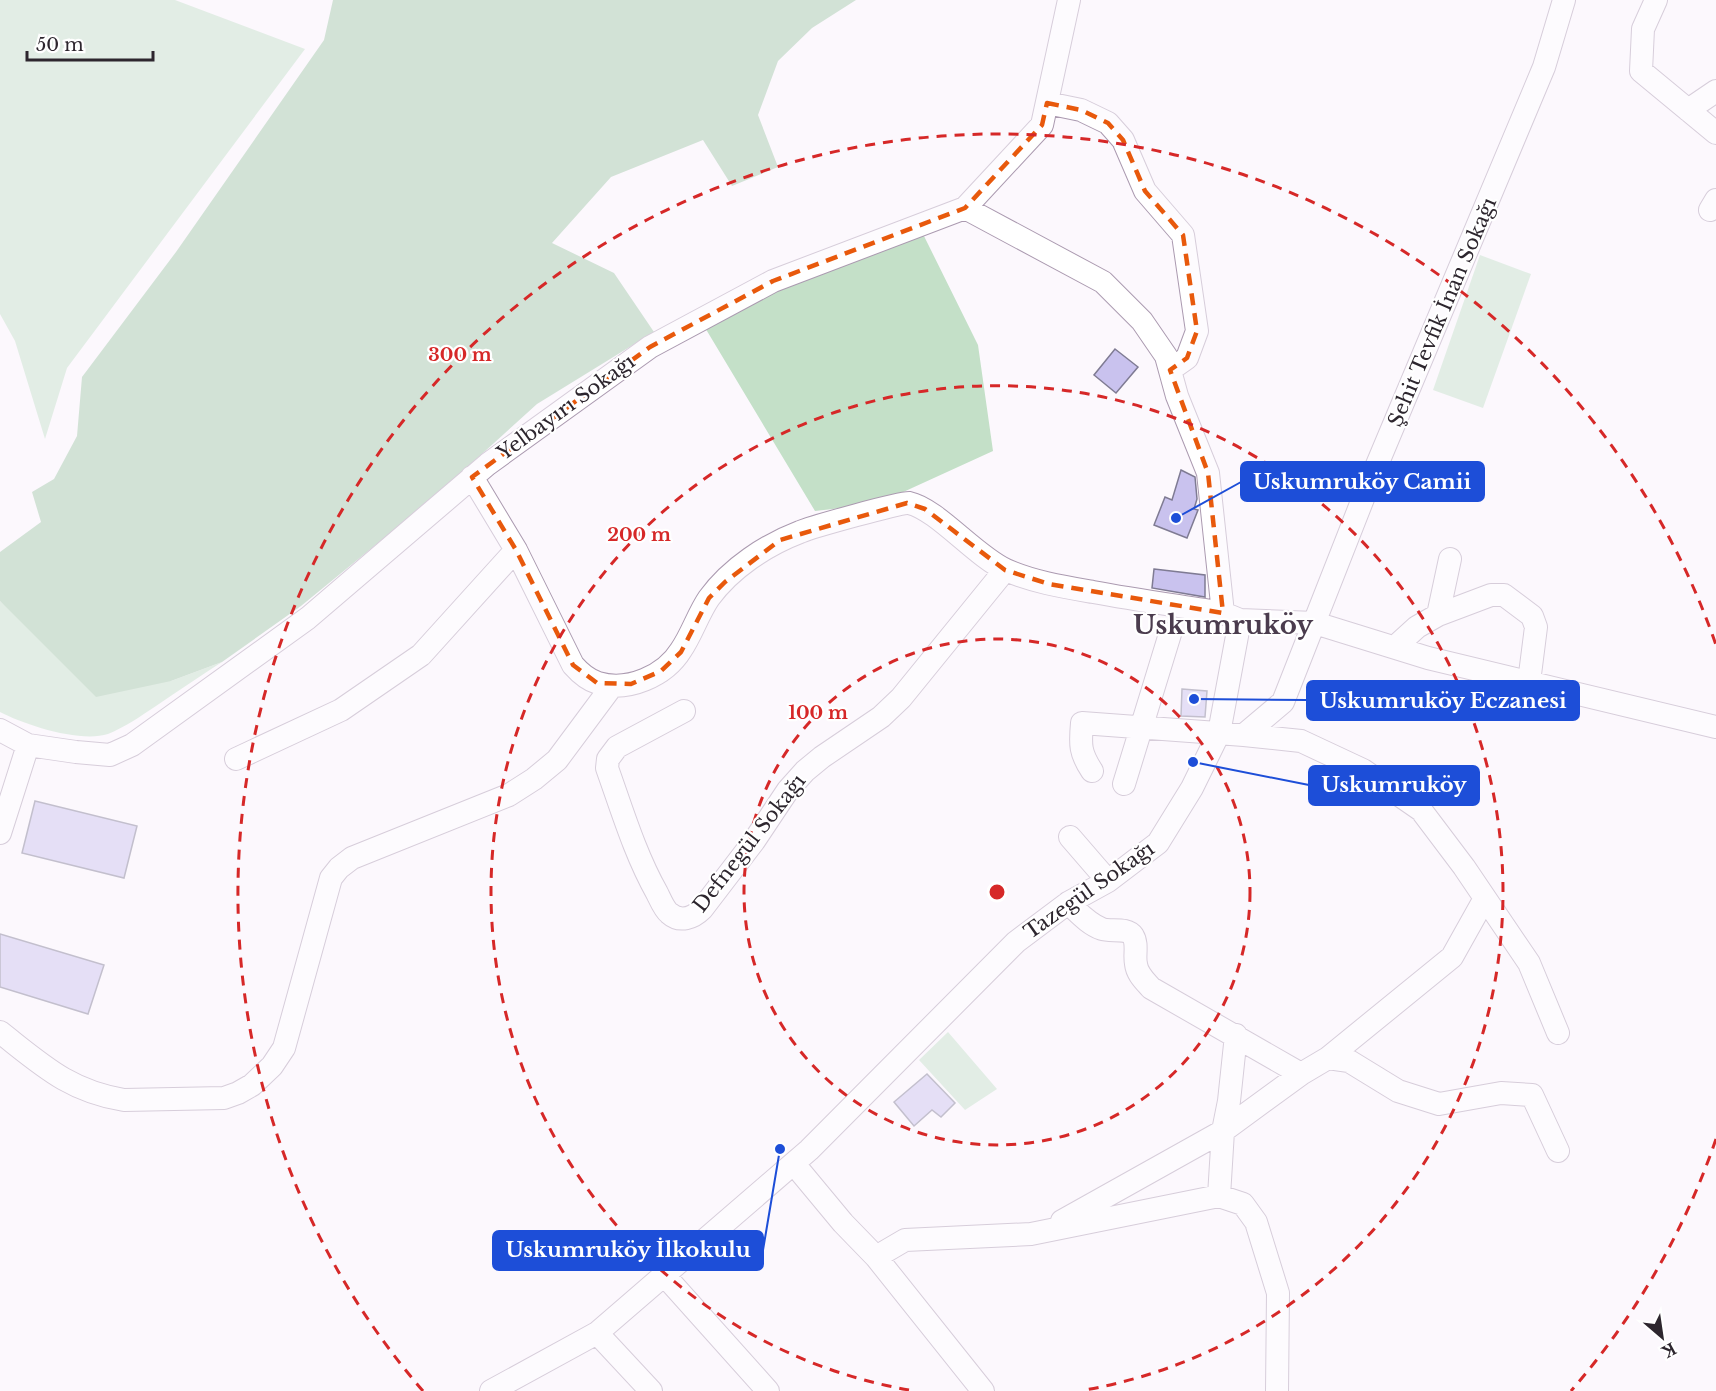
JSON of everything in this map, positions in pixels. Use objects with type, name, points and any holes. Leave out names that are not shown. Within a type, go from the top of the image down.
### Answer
[{"type":"street","name":"Yelbayırı Sokağı","points":[[0,730],[28,745],[110,755],[132,745],[308,618],[472,477],[650,347],[772,281],[965,208],[1042,125],[1069,0]]},
{"type":"street","name":"Şehit Tevfik İnan Sokağı","points":[[1244,735],[1283,702],[1366,490],[1544,67],[1564,0]]},
{"type":"street","points":[[1656,0],[1643,28],[1641,71],[1716,133]]},
{"type":"street","points":[[1688,110],[1716,91]]},
{"type":"street","points":[[1047,103],[1081,110],[1108,123],[1123,140],[1145,191],[1183,236],[1197,331],[1188,358],[1170,370]]},
{"type":"street","name":"Tazegül Sokağı","points":[[491,1391],[597,1333],[794,1164],[1016,942],[1068,903],[1108,881],[1158,843],[1192,789],[1219,734],[1232,617],[1208,473],[1177,396],[1166,356],[1142,321],[1103,282],[965,208]]},
{"type":"street","points":[[472,477],[516,550],[573,665],[590,679],[612,686],[631,684],[661,671],[681,652],[709,598],[759,552],[802,531],[907,503],[925,509],[975,550],[1005,570],[1049,584],[1232,617],[1315,623],[1428,658],[1716,728]]},
{"type":"street","points":[[236,759],[340,710],[421,655],[516,550]]},
{"type":"street","points":[[1438,615],[1450,559]]},
{"type":"street","name":"Defnegül Sokağı","points":[[684,711],[617,747],[608,759],[607,768],[648,876],[668,912],[682,918],[695,916],[702,909],[754,841],[788,790],[805,771],[881,717],[901,698],[1005,570]]},
{"type":"street","points":[[1395,647],[1417,627],[1438,615],[1491,595],[1504,595],[1532,616],[1536,627],[1529,682]]},
{"type":"street","points":[[1124,784],[1170,634]]},
{"type":"street","points":[[0,1032],[65,1081],[109,1098],[124,1100],[224,1098],[238,1093],[264,1074],[284,1048],[331,878],[339,868],[352,858],[522,788],[557,760],[612,686]]},
{"type":"street","points":[[1092,771],[1082,756],[1080,740],[1082,723],[1301,741],[1363,770],[1421,810],[1529,963],[1558,1033]]},
{"type":"street","points":[[0,833],[28,745]]},
{"type":"street","points":[[0,776],[0,785]]},
{"type":"street","points":[[1070,837],[1108,881]]},
{"type":"street","points":[[1043,1232],[1223,1131],[1301,1074],[1328,1058],[1452,957],[1485,898]]},
{"type":"street","points":[[1068,903],[1087,921],[1102,929],[1127,932],[1132,935],[1135,941],[1136,967],[1142,979],[1151,988],[1301,1074]]},
{"type":"street","points":[[1219,1196],[1223,1131],[1229,1101],[1236,1035]]},
{"type":"street","points":[[1328,1058],[1349,1061],[1398,1091],[1439,1104],[1501,1093],[1532,1095],[1558,1151]]},
{"type":"street","points":[[794,1164],[843,1223],[876,1257],[983,1391]]},
{"type":"street","points":[[876,1257],[905,1240],[1031,1234],[1219,1196],[1242,1204],[1256,1222],[1278,1293],[1277,1391]]},
{"type":"street","points":[[665,1276],[768,1391]]},
{"type":"street","points":[[597,1333],[651,1391]]},
{"type":"highlighted area","points":[[1047,103],[1081,110],[1108,123],[1123,140],[1145,191],[1183,235],[1197,331],[1187,358],[1170,370],[1208,473],[1223,613],[1049,584],[1005,570],[925,509],[907,503],[780,540],[725,582],[709,598],[681,652],[661,671],[631,684],[597,683],[573,665],[516,550],[472,477],[650,347],[773,281],[965,208],[1042,125]]},
{"type":"green space","points":[[0,0],[175,0],[305,49],[67,368],[45,439],[15,341],[0,314]]},
{"type":"green space","points":[[333,0],[856,0],[812,28],[778,61],[758,115],[778,167],[732,186],[703,140],[611,177],[552,243],[614,273],[654,332],[537,404],[439,493],[301,606],[222,662],[171,681],[96,697],[0,601],[0,552],[41,522],[32,492],[54,479],[77,436],[82,377],[176,252],[324,40]]},
{"type":"green space","points":[[922,232],[978,345],[993,451],[877,504],[815,511],[704,326],[806,277]]},
{"type":"green space","points":[[1480,255],[1531,274],[1483,408],[1433,390]]},
{"type":"green space","points":[[0,601],[14,613],[171,681],[222,662],[139,717],[108,734],[83,736],[53,731],[0,712]]},
{"type":"green space","points":[[948,1032],[997,1089],[965,1110],[919,1060]]},
{"type":"building","points":[[1115,349],[1138,367],[1116,393],[1094,375]]},
{"type":"building","points":[[1181,470],[1195,477],[1197,499],[1194,509],[1198,510],[1187,538],[1154,525],[1165,497],[1172,500]]},
{"type":"building","points":[[1154,569],[1205,575],[1205,597],[1152,588]]},
{"type":"building","points":[[1182,689],[1207,691],[1205,717],[1181,716]]},
{"type":"building","points":[[35,801],[137,826],[124,878],[22,853]]},
{"type":"building","points":[[0,934],[104,965],[88,1014],[0,987]]},
{"type":"building","points":[[927,1074],[955,1103],[941,1117],[932,1110],[914,1126],[894,1102]]},
{"type":"place","name":"Uskumruköy Camii","points":[[1176,518]]},
{"type":"place","name":"Uskumruköy Eczanesi","points":[[1194,699]]},
{"type":"place","name":"Uskumruköy","points":[[1193,762]]},
{"type":"place","name":"Uskumruköy İlkokulu","points":[[780,1149]]},
{"type":"district","name":"Uskumruköy","points":[[1223,625]]}]
